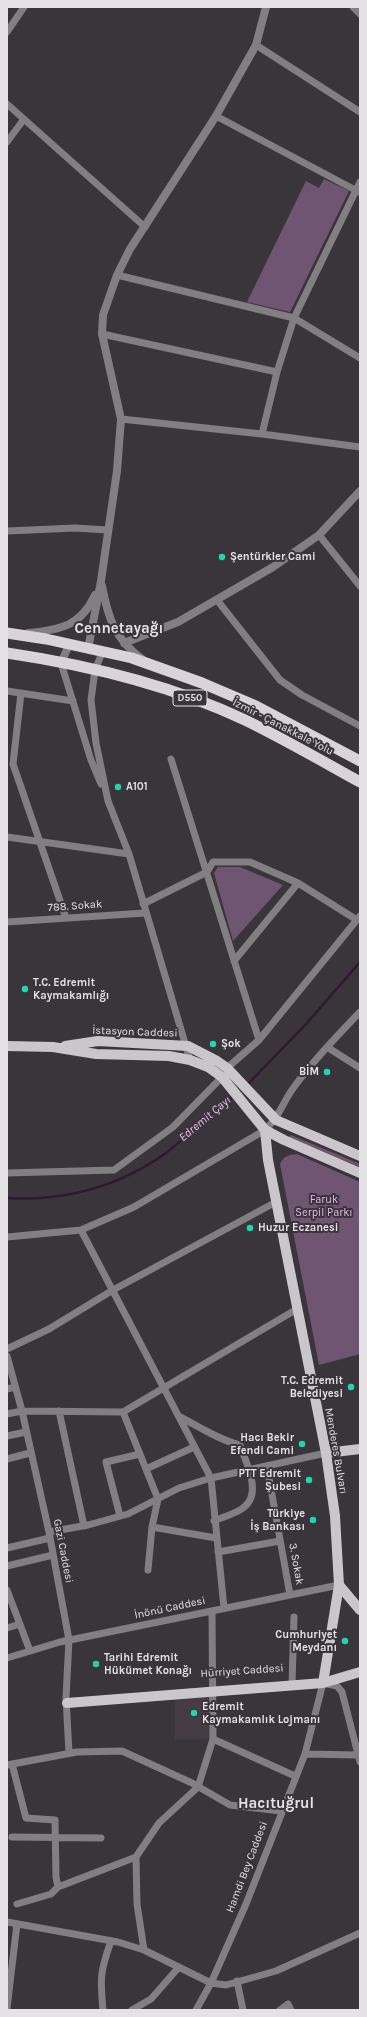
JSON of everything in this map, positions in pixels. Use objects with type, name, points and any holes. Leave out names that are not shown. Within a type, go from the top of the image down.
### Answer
[{"type":"highway","name":"İzmir - Çanakkale Yolu","points":[[11,634],[69,644],[102,653],[132,658],[202,683],[256,706],[360,761]]},
{"type":"highway","name":"İzmir - Çanakkale Yolu","points":[[7,653],[126,676],[170,690],[245,720],[360,782]]},
{"type":"main road","name":"İstasyon Caddesi","points":[[53,1047],[98,1041],[188,1046],[217,1061],[227,1075]]},
{"type":"main road","name":"İstasyon Caddesi","points":[[7,1046],[53,1047],[96,1054],[169,1056],[190,1060],[227,1075]]},
{"type":"main road","points":[[227,1075],[276,1120],[360,1156]]},
{"type":"main road","points":[[227,1075],[265,1130],[284,1140],[360,1173]]},
{"type":"main road","name":"Menderes Bulvarı","points":[[265,1130],[276,1202],[326,1453],[336,1516],[339,1585],[323,1680]]},
{"type":"main road","points":[[326,1453],[360,1449]]},
{"type":"main road","points":[[339,1585],[360,1610]]},
{"type":"main road","name":"Hürriyet Caddesi","points":[[66,1700],[323,1680],[360,1672]]},
{"type":"street","points":[[7,32],[24,7]]},
{"type":"street","points":[[88,649],[101,581],[117,471],[121,419],[102,334],[103,315],[117,276],[130,249],[216,116],[256,46],[266,7]]},
{"type":"street","points":[[353,7],[360,14]]},
{"type":"street","points":[[256,46],[360,112]]},
{"type":"street","points":[[7,104],[145,227]]},
{"type":"street","points":[[216,116],[358,191]]},
{"type":"street","points":[[7,142],[24,119]]},
{"type":"street","points":[[262,434],[276,372],[294,318],[358,191],[360,182]]},
{"type":"street","points":[[117,276],[294,318],[360,358]]},
{"type":"street","points":[[102,334],[276,372]]},
{"type":"street","points":[[121,419],[262,434],[360,447]]},
{"type":"street","points":[[124,643],[178,622],[273,567],[319,535],[360,491]]},
{"type":"street","points":[[7,532],[75,528],[108,530]]},
{"type":"street","points":[[319,535],[360,586]]},
{"type":"street","points":[[11,634],[48,631],[76,621],[90,605],[101,581]]},
{"type":"street","points":[[101,581],[107,610],[113,628],[124,643],[151,665]]},
{"type":"street","points":[[217,600],[280,680],[302,695],[360,726]]},
{"type":"street","points":[[69,644],[61,663],[92,760],[129,854],[145,913],[188,1046],[190,1060]]},
{"type":"street","points":[[102,653],[96,670],[91,702],[96,743],[108,801]]},
{"type":"street","points":[[7,691],[73,701]]},
{"type":"street","points":[[20,693],[10,763],[40,841],[66,918]]},
{"type":"street","points":[[171,759],[259,1040]]},
{"type":"street","points":[[7,837],[129,854]]},
{"type":"street","points":[[7,1173],[114,1170],[173,1127],[227,1075],[259,1040],[358,918],[298,883],[250,862],[213,862],[207,872],[143,904]]},
{"type":"street","points":[[234,961],[298,883]]},
{"type":"street","name":"788. Sokak","points":[[7,922],[145,913]]},
{"type":"street","points":[[7,1237],[80,1230],[134,1207],[265,1130],[276,1120],[293,1088],[326,1047],[360,1012]]},
{"type":"street","points":[[326,1047],[360,1068]]},
{"type":"street","points":[[7,1349],[49,1329],[113,1290],[276,1202]]},
{"type":"street","points":[[80,1230],[211,1478],[224,1608]]},
{"type":"street","points":[[7,1414],[22,1411],[123,1412],[297,1309]]},
{"type":"street","name":"Gazi Caddesi","points":[[7,1356],[22,1411],[49,1535],[69,1640],[66,1700],[68,1753]]},
{"type":"street","points":[[7,1388],[16,1386]]},
{"type":"street","points":[[59,1411],[84,1526]]},
{"type":"street","points":[[123,1412],[158,1499],[152,1527],[148,1570]]},
{"type":"street","points":[[179,1417],[215,1434],[224,1442],[240,1445],[251,1476],[253,1489],[249,1502],[243,1508],[214,1520]]},
{"type":"street","points":[[7,1436],[26,1432]]},
{"type":"street","points":[[146,1469],[194,1447]]},
{"type":"street","points":[[7,1459],[30,1453]]},
{"type":"street","points":[[7,1548],[120,1516],[179,1488],[211,1478],[326,1453]]},
{"type":"street","points":[[120,1516],[106,1462],[140,1454]]},
{"type":"street","name":"3. Sokak","points":[[267,1467],[290,1595]]},
{"type":"street","points":[[152,1527],[216,1538]]},
{"type":"street","points":[[218,1552],[280,1541]]},
{"type":"street","points":[[7,1566],[53,1555]]},
{"type":"street","name":"İnönü Caddesi","points":[[7,1658],[69,1640],[339,1585]]},
{"type":"street","points":[[7,1590],[9,1600],[30,1651]]},
{"type":"street","points":[[17,1904],[51,1894],[58,1887],[136,1857],[159,1823],[198,1787],[214,1739],[212,1611]]},
{"type":"street","points":[[292,1682],[294,1617]]},
{"type":"street","points":[[7,1628],[20,1624]]},
{"type":"street","points":[[305,1754],[359,1759],[342,1692],[337,1686],[323,1680]]},
{"type":"street","name":"Hamdi Bey Caddesi","points":[[196,2010],[211,1983],[246,1904],[281,1811],[305,1754],[323,1680]]},
{"type":"street","points":[[214,1739],[295,1776]]},
{"type":"street","points":[[58,1887],[56,1877],[55,1820],[26,1818],[9,1765],[68,1753],[122,1751],[198,1787],[230,1805],[281,1811]]},
{"type":"street","points":[[12,1837],[55,1836],[101,1838]]},
{"type":"street","points":[[136,1857],[137,1904],[144,1950]]},
{"type":"street","points":[[7,1922],[111,1941],[144,1950],[211,1983],[226,1985],[276,1970],[360,1933]]},
{"type":"street","points":[[7,2008],[17,1924]]},
{"type":"street","points":[[104,2010],[100,1987],[101,1971],[111,1941]]},
{"type":"street","points":[[132,2010],[151,1999],[178,1967]]},
{"type":"street","points":[[237,1981],[243,2010]]},
{"type":"street","points":[[280,2010],[288,2004],[291,2010]]},
{"type":"shaded area","name":"Edremit Kaymakamlık Lojmanı","points":[[213,1692],[213,1739],[175,1739],[175,1695]]},
{"type":"green space","points":[[324,179],[349,191],[290,312],[247,302],[306,181],[319,188]]},
{"type":"green space","points":[[218,867],[240,867],[283,885],[233,941],[214,873]]},
{"type":"green space","points":[[291,1135],[360,1164],[360,1167],[289,1137]]},
{"type":"green space","name":"Faruk Serpil Parkı","points":[[297,1154],[360,1182],[360,1354],[319,1365],[280,1164],[287,1156]]},
{"type":"waterway","name":"Edremit Çayı","points":[[247,1085],[307,1023],[360,962]]},
{"type":"waterway","name":"Edremit Çayı","points":[[7,1198],[28,1199],[70,1194],[111,1183],[130,1175],[166,1153],[210,1114],[234,1096]]},
{"type":"place","name":"Şentürkler Cami","points":[[222,557]]},
{"type":"place","name":"A101","points":[[118,787]]},
{"type":"place","name":"T.C. Edremit Kaymakamlığı","points":[[25,989]]},
{"type":"place","name":"Şok","points":[[213,1044]]},
{"type":"place","name":"BİM","points":[[327,1072]]},
{"type":"place","name":"Huzur Eczanesi","points":[[250,1228]]},
{"type":"place","name":"T.C. Edremit Belediyesi","points":[[351,1387]]},
{"type":"place","name":"Hacı Bekir Efendi Cami","points":[[302,1444]]},
{"type":"place","name":"PTT Edremit Şubesi","points":[[309,1480]]},
{"type":"place","name":"Türkiye İş Bankası","points":[[313,1520]]},
{"type":"place","name":"Cumhuriyet Meydanı","points":[[345,1641]]},
{"type":"place","name":"Tarihi Edremit Hükümet Konağı","points":[[96,1664]]},
{"type":"place","name":"Edremit Kaymakamlık Lojmanı","points":[[194,1713]]},
{"type":"district","name":"Cennetayağı","points":[[119,629]]},
{"type":"district","name":"Hacıtuğrul","points":[[276,1804]]}]
